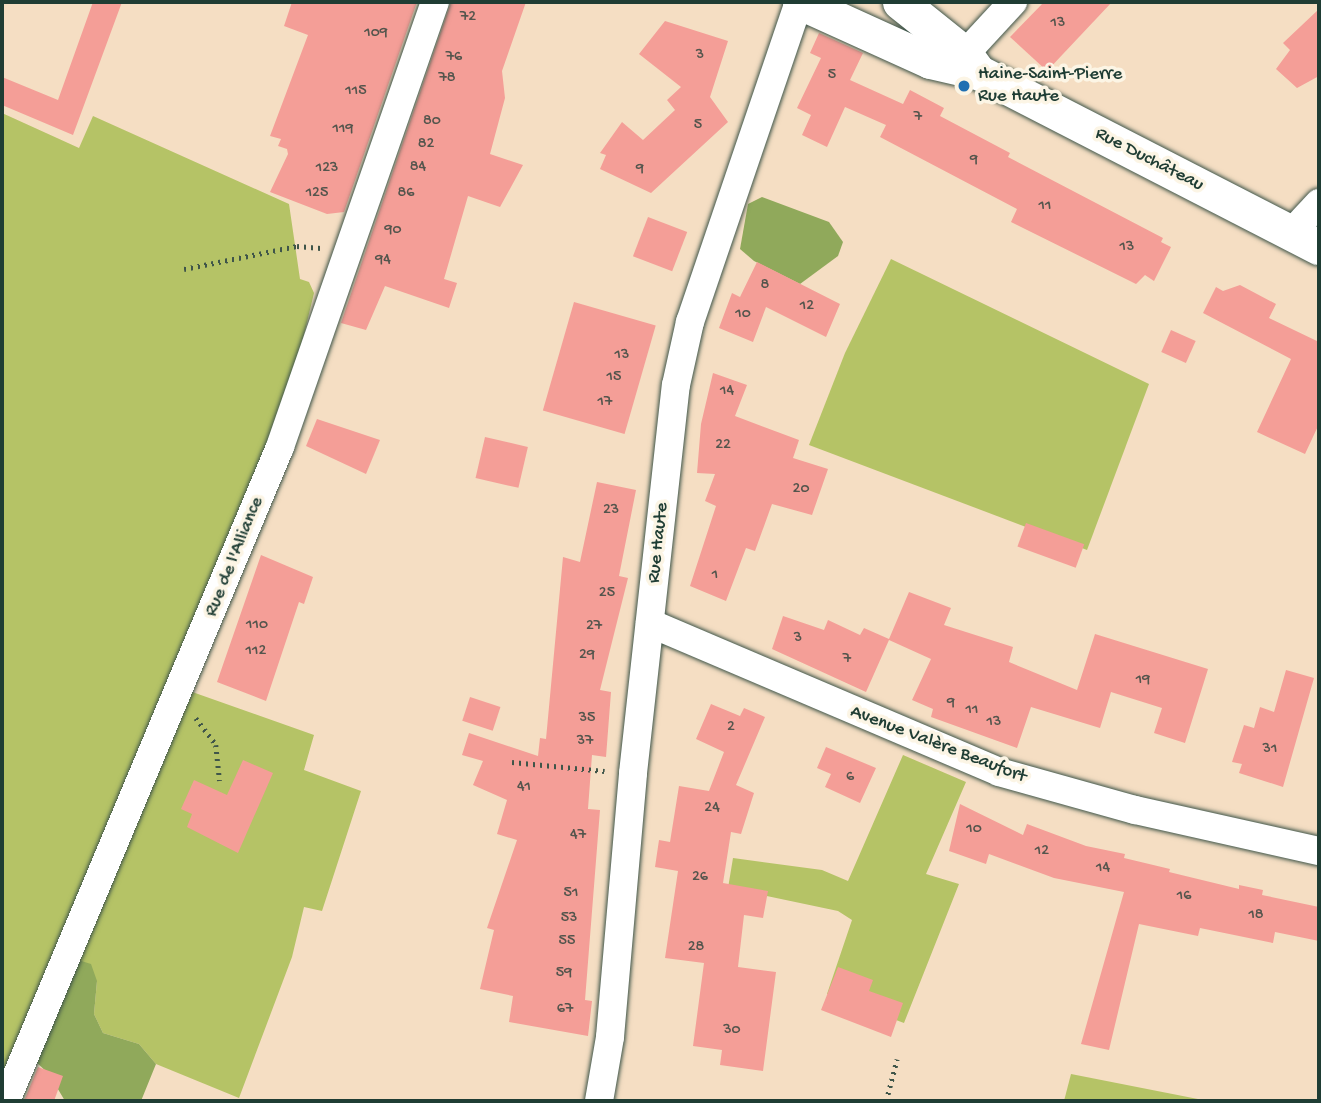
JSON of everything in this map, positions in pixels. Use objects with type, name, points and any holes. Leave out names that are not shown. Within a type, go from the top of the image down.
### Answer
[{"type":"street","name":"Rue de l'Alliance","points":[[6,1101],[280,447],[435,2]]},
{"type":"street","points":[[799,2],[930,61],[972,63]]},
{"type":"street","name":"Rue Haute","points":[[599,1101],[610,1037],[633,773],[676,385],[690,322],[799,2]]},
{"type":"street","points":[[881,2],[972,63]]},
{"type":"street","points":[[900,2],[972,63]]},
{"type":"street","points":[[972,63],[1013,2]]},
{"type":"street","name":"Rue Duchâteau","points":[[972,63],[1305,240]]},
{"type":"street","points":[[1305,240],[1319,203]]},
{"type":"street","name":"Avenue Valère Beaufort","points":[[650,623],[999,772],[1135,810],[1319,851]]},
{"type":"path","points":[[184,269],[297,246],[347,257]]},
{"type":"path","points":[[173,706],[205,724],[212,733],[220,781]]},
{"type":"path","points":[[512,762],[633,773]]},
{"type":"path","points":[[886,1101],[897,1059]]},
{"type":"green space","points":[[2,113],[79,148],[93,116],[289,204],[300,279],[309,282],[314,293],[301,347],[181,688],[314,735],[304,770],[361,791],[322,911],[304,907],[292,957],[239,1098],[156,1064],[139,1044],[103,1033],[94,1014],[97,981],[2,1092]]},
{"type":"green space","points":[[762,197],[829,222],[843,242],[838,256],[800,284],[754,261],[740,249],[748,204]]},
{"type":"green space","points":[[891,259],[1149,384],[1087,550],[809,445],[845,353]]},
{"type":"green space","points":[[903,755],[966,782],[926,874],[959,884],[904,1023],[827,994],[852,920],[838,911],[728,888],[733,858],[822,870],[848,881]]},
{"type":"green space","points":[[75,959],[91,964],[97,981],[94,1014],[103,1033],[139,1044],[156,1064],[141,1101],[65,1101],[49,1074],[36,1062]]},
{"type":"green space","points":[[1071,1074],[1208,1101],[1064,1101]]},
{"type":"building","points":[[93,2],[122,2],[73,135],[2,105],[2,77],[58,100]]},
{"type":"building","points":[[292,2],[417,2],[344,212],[327,214],[270,192],[288,154],[287,149],[278,146],[281,139],[270,136],[308,35],[284,26]]},
{"type":"building","points":[[451,2],[526,2],[502,71],[505,98],[490,154],[523,165],[500,207],[468,196],[444,279],[457,283],[449,308],[385,286],[366,330],[341,323]]},
{"type":"building","points":[[1044,2],[1112,2],[1047,71],[1010,37]]},
{"type":"building","points":[[1319,9],[1319,76],[1297,88],[1276,69],[1290,50],[1283,43]]},
{"type":"building","points":[[665,21],[728,41],[710,97],[728,122],[651,193],[600,169],[606,155],[600,153],[622,122],[643,140],[675,110],[667,100],[681,87],[639,54]]},
{"type":"building","points":[[819,33],[863,53],[850,80],[903,104],[910,90],[944,108],[940,116],[1010,153],[1008,157],[1163,238],[1161,242],[1171,247],[1154,281],[1145,275],[1136,284],[1011,222],[1017,209],[880,137],[886,125],[845,107],[827,147],[802,135],[811,115],[797,108],[821,58],[810,53]]},
{"type":"building","points":[[648,217],[687,232],[672,271],[633,256]]},
{"type":"building","points":[[757,262],[840,304],[826,337],[766,307],[753,342],[719,328],[732,293],[740,297]]},
{"type":"building","points":[[1240,285],[1276,304],[1269,318],[1319,342],[1319,424],[1305,454],[1257,432],[1291,359],[1203,313],[1216,287],[1223,291]]},
{"type":"building","points":[[574,302],[656,325],[625,434],[543,411]]},
{"type":"building","points":[[1171,330],[1196,341],[1186,363],[1161,352]]},
{"type":"building","points":[[713,373],[747,385],[735,416],[799,440],[793,458],[828,469],[812,515],[772,504],[755,551],[746,548],[726,601],[690,586],[716,506],[705,501],[715,474],[697,473],[701,424]]},
{"type":"building","points":[[317,419],[380,440],[366,474],[306,446]]},
{"type":"building","points":[[485,437],[528,447],[518,488],[476,478]]},
{"type":"building","points":[[597,482],[636,490],[619,576],[628,578],[600,690],[611,692],[606,757],[592,755],[588,809],[600,810],[585,1000],[592,1001],[588,1036],[509,1022],[513,996],[480,989],[494,930],[487,928],[517,840],[497,834],[507,800],[473,785],[483,761],[462,755],[469,733],[538,756],[540,738],[546,739],[563,557],[580,562]]},
{"type":"building","points":[[1026,523],[1084,544],[1076,568],[1017,546]]},
{"type":"building","points":[[261,555],[313,577],[304,604],[299,602],[266,701],[217,682]]},
{"type":"building","points":[[909,592],[951,608],[944,625],[1013,647],[1009,662],[1077,690],[1095,634],[1208,669],[1185,743],[1154,733],[1162,708],[1111,692],[1100,728],[1031,707],[1017,748],[931,717],[933,709],[912,700],[931,659],[889,640],[866,692],[772,649],[783,616],[824,630],[828,620],[860,635],[864,628],[889,639]]},
{"type":"building","points":[[1286,670],[1314,678],[1283,787],[1239,773],[1242,764],[1232,762],[1244,725],[1254,728],[1260,707],[1274,712]]},
{"type":"building","points":[[470,697],[500,707],[493,731],[462,721]]},
{"type":"building","points":[[711,704],[740,716],[744,708],[765,717],[736,785],[754,793],[741,834],[731,832],[723,883],[768,891],[763,918],[744,915],[738,967],[776,972],[763,1071],[720,1065],[722,1050],[693,1046],[704,963],[665,958],[678,871],[655,867],[659,840],[670,842],[679,786],[709,791],[724,752],[696,739]]},
{"type":"building","points":[[826,747],[876,768],[860,803],[825,787],[831,774],[817,768]]},
{"type":"building","points":[[243,760],[273,773],[238,853],[187,827],[192,814],[181,809],[194,780],[227,795]]},
{"type":"building","points":[[960,804],[1023,835],[1027,824],[1086,846],[1125,854],[1124,858],[1170,869],[1169,872],[1239,889],[1239,885],[1263,890],[1262,895],[1319,907],[1319,941],[1275,932],[1273,943],[1200,928],[1198,936],[1139,924],[1109,1050],[1081,1044],[1124,892],[1054,878],[989,854],[986,864],[949,851]]},
{"type":"building","points":[[838,967],[873,980],[869,991],[903,1003],[891,1037],[821,1010]]},
{"type":"building","points":[[38,1067],[63,1076],[54,1101],[24,1101]]},
{"type":"place","name":"Haine-Saint-Pierre Rue Haute","points":[[964,86]]}]
